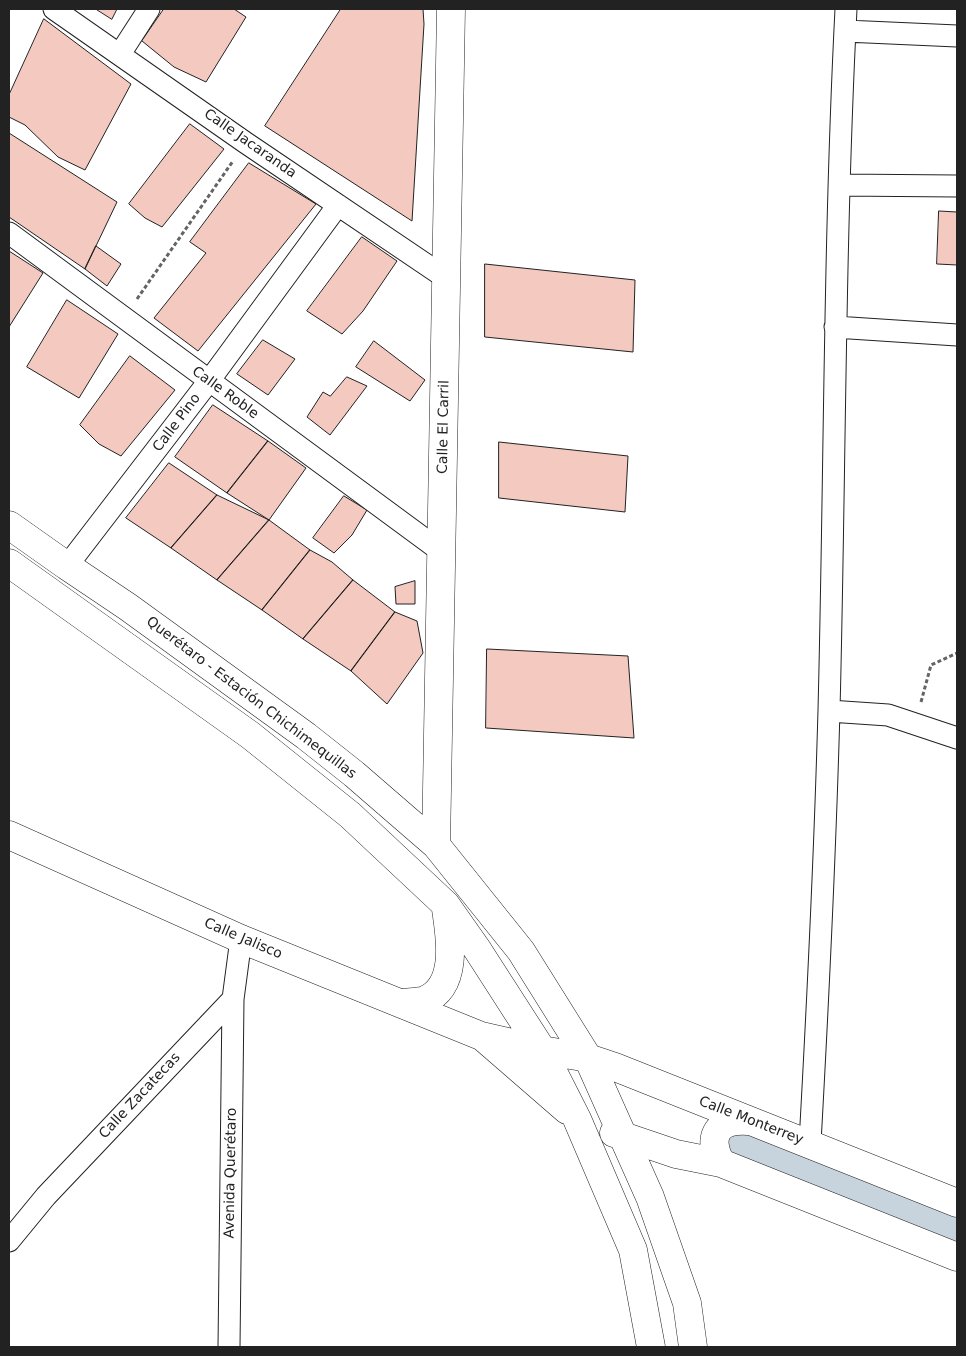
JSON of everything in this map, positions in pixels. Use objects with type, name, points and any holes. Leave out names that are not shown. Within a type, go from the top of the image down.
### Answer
[{"type":"main road","name":"Calle El Carril","points":[[436,845],[451,9]]},
{"type":"main road","name":"Querétaro - Estación Chichimequillas","points":[[9,524],[128,607],[306,736],[354,774],[436,845],[521,950],[588,1058],[650,1197],[687,1303],[694,1347]]},
{"type":"main road","points":[[9,563],[250,735],[350,815],[446,905],[477,949],[542,1050],[577,1119],[633,1250],[651,1347]]},
{"type":"main road","name":"Calle Jalisco","points":[[9,836],[241,939],[481,1036],[542,1050]]},
{"type":"main road","points":[[402,1003],[425,1000],[439,991],[449,969],[451,945],[446,905]]},
{"type":"main road","name":"Calle Jalisco","points":[[481,1036],[577,1119]]},
{"type":"main road","name":"Calle Monterrey","points":[[542,1050],[588,1058],[616,1067],[957,1203]]},
{"type":"main road","points":[[577,1119],[676,1154],[721,1163],[957,1257]]},
{"type":"main road","points":[[721,1163],[714,1151],[714,1137],[722,1126],[735,1120],[749,1121]]},
{"type":"main road","points":[[650,1197],[655,1173],[660,1164],[665,1158],[676,1154]]},
{"type":"street","name":"Calle Jacaranda","points":[[54,9],[446,278]]},
{"type":"street","points":[[120,54],[149,9]]},
{"type":"street","points":[[810,1143],[817,1032],[828,711],[835,327],[846,9]]},
{"type":"street","points":[[845,32],[957,36]]},
{"type":"street","points":[[840,184],[957,186]]},
{"type":"street","name":"Calle Pino","points":[[67,566],[209,381],[338,205]]},
{"type":"street","name":"Calle Roble","points":[[9,233],[442,552]]},
{"type":"street","points":[[835,327],[957,335]]},
{"type":"street","points":[[828,711],[888,715],[957,738]]},
{"type":"street","points":[[233,999],[241,939]]},
{"type":"street","name":"Calle Zacatecas","points":[[9,1241],[46,1196],[233,999]]},
{"type":"street","name":"Avenida Querétaro","points":[[229,1347],[233,999]]},
{"type":"path","points":[[124,318],[246,142]]},
{"type":"path","points":[[915,725],[931,665],[957,653]]},
{"type":"building","points":[[96,9],[117,9],[112,19]]},
{"type":"building","points":[[164,9],[234,9],[246,17],[206,82],[174,67],[142,41]]},
{"type":"building","points":[[341,9],[423,9],[424,24],[412,221],[265,126]]},
{"type":"building","points":[[44,19],[131,84],[85,170],[58,157],[25,125],[9,117],[9,95]]},
{"type":"building","points":[[190,124],[224,149],[162,227],[145,218],[129,204]]},
{"type":"building","points":[[9,133],[117,202],[85,269],[9,217]]},
{"type":"building","points":[[249,163],[316,204],[198,351],[154,318],[206,253],[190,242]]},
{"type":"building","points":[[939,211],[957,212],[957,265],[937,264]]},
{"type":"building","points":[[362,237],[397,261],[363,311],[342,334],[307,311]]},
{"type":"building","points":[[96,246],[121,264],[107,286],[85,269]]},
{"type":"building","points":[[9,251],[43,273],[9,327]]},
{"type":"building","points":[[485,264],[635,280],[633,352],[485,337]]},
{"type":"building","points":[[67,300],[118,334],[79,398],[27,367]]},
{"type":"building","points":[[263,340],[295,359],[268,395],[237,374]]},
{"type":"building","points":[[374,341],[425,380],[410,401],[356,367]]},
{"type":"building","points":[[130,356],[175,390],[121,456],[99,444],[80,425]]},
{"type":"building","points":[[347,377],[367,386],[330,435],[307,417],[323,392],[330,396]]},
{"type":"building","points":[[213,405],[268,441],[227,493],[175,457]]},
{"type":"building","points":[[268,441],[306,468],[269,520],[227,493]]},
{"type":"building","points":[[499,442],[628,456],[625,512],[499,498]]},
{"type":"building","points":[[169,463],[217,495],[171,548],[126,518]]},
{"type":"building","points":[[217,495],[269,520],[217,580],[171,548]]},
{"type":"building","points":[[344,496],[367,510],[352,535],[334,553],[313,538]]},
{"type":"building","points":[[269,520],[310,550],[262,610],[217,580]]},
{"type":"building","points":[[310,550],[332,562],[353,580],[303,639],[262,610]]},
{"type":"building","points":[[353,580],[395,612],[351,671],[303,639]]},
{"type":"building","points":[[415,581],[415,604],[396,604],[395,587]]},
{"type":"building","points":[[395,612],[417,621],[423,653],[387,704],[351,671]]},
{"type":"building","points":[[487,649],[628,656],[634,738],[486,728]]},
{"type":"waterway","points":[[735,1142],[957,1230]]}]
